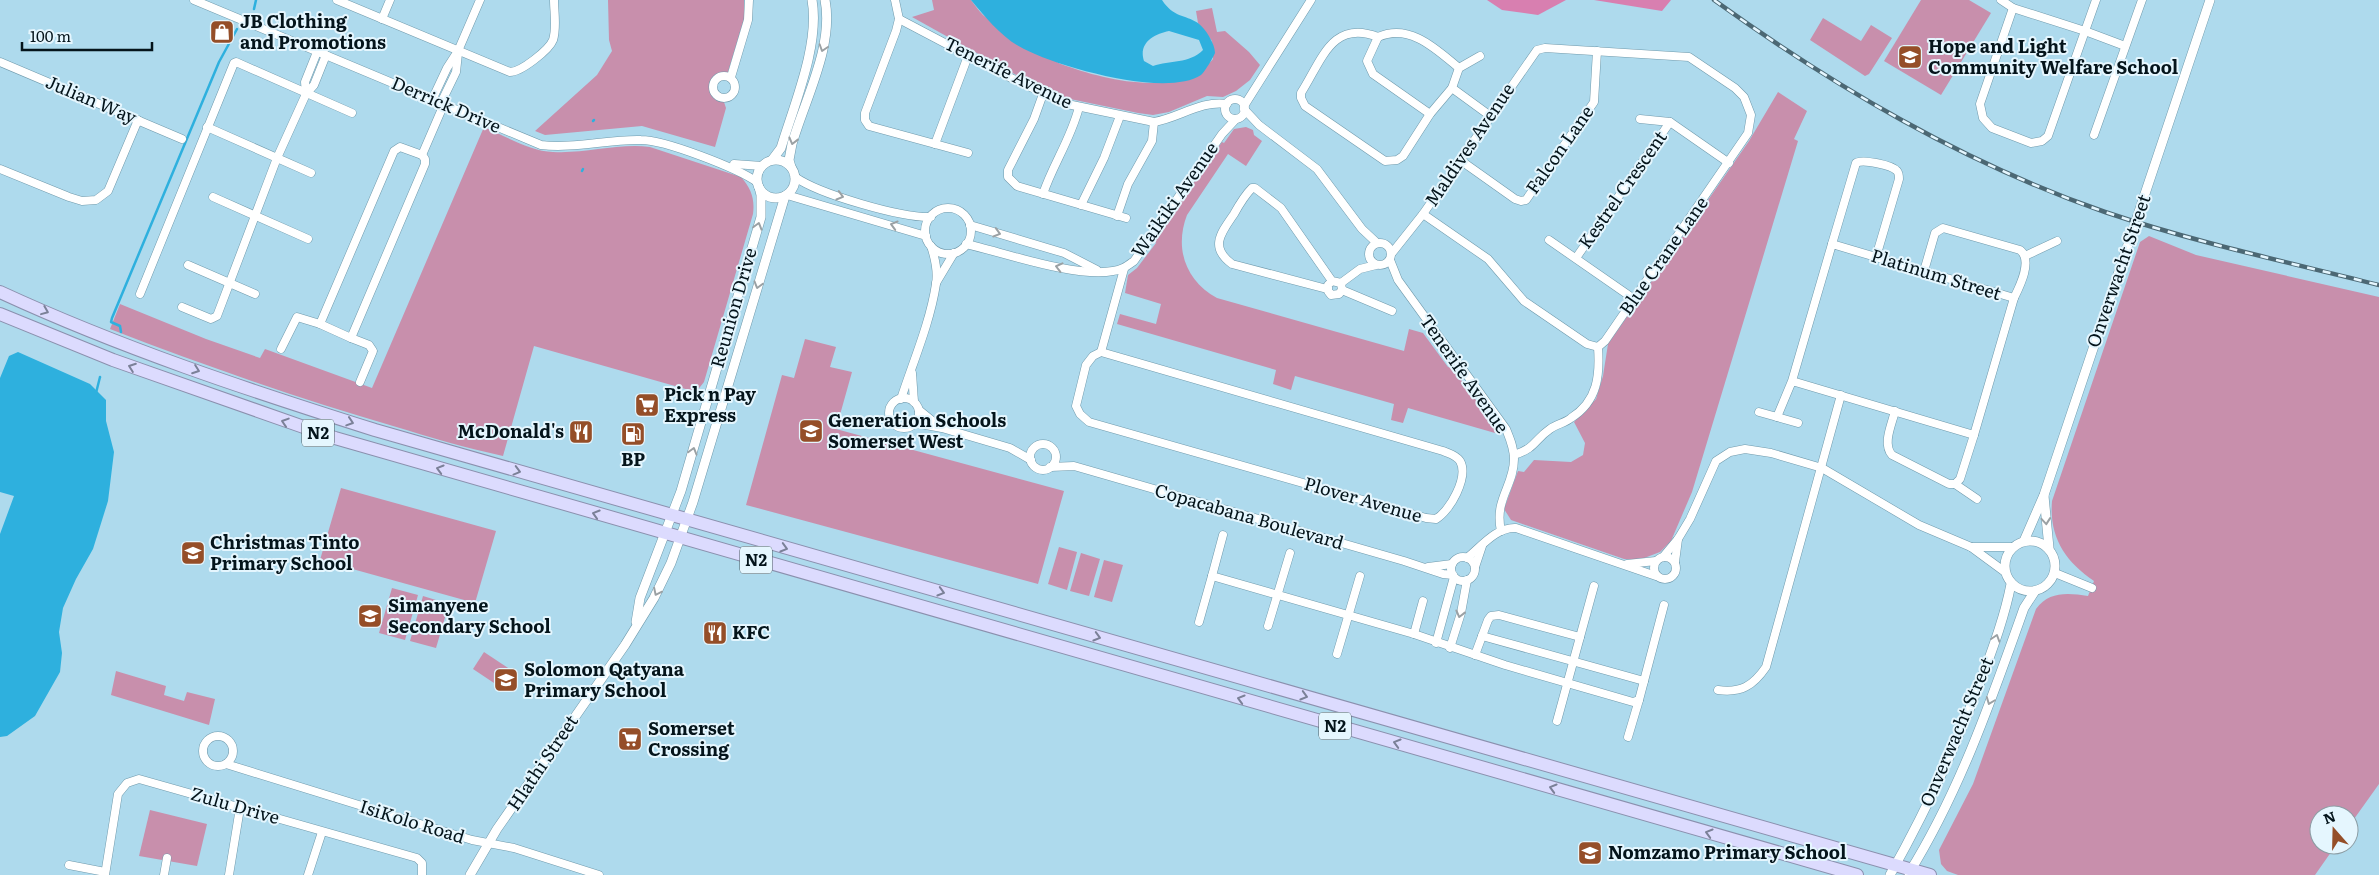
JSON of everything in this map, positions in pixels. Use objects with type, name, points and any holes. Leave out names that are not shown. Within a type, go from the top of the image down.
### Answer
[{"type":"highway","name":"N2","points":[[0,292],[139,350],[294,405],[460,456],[687,519],[1892,870],[1930,875]]},
{"type":"highway","name":"N2","points":[[0,314],[113,360],[262,414],[404,459],[1857,875]]},
{"type":"street","name":"Derrick Drive","points":[[194,0],[541,145],[556,147],[643,140],[743,172],[758,184]]},
{"type":"street","points":[[337,0],[510,72],[518,72],[553,40],[554,0]]},
{"type":"street","points":[[382,19],[390,0]]},
{"type":"street","points":[[432,100],[447,68],[458,51],[480,0]]},
{"type":"street","points":[[731,77],[748,20],[749,0]]},
{"type":"street","points":[[812,0],[815,18],[812,42],[781,148],[772,160],[762,166],[758,173],[758,184],[764,194],[772,198],[786,196],[926,236]]},
{"type":"street","points":[[786,196],[794,187],[795,178],[789,160],[794,137],[826,40],[828,17],[825,0]]},
{"type":"street","points":[[895,0],[899,19],[868,105],[865,120],[870,126],[968,154]]},
{"type":"street","points":[[1259,125],[1238,118],[1242,105],[1311,0]]},
{"type":"street","points":[[2000,0],[2013,8],[2125,46]]},
{"type":"street","points":[[2013,8],[1980,104],[1983,118],[1992,128],[2031,143],[2042,141],[2048,136],[2096,0]]},
{"type":"street","points":[[2094,135],[2142,0]]},
{"type":"street","name":"Onverwacht Street","points":[[2024,541],[2044,494],[2210,0]]},
{"type":"street","name":"Tenerife Avenue","points":[[899,19],[1043,94],[1079,108],[1154,122],[1166,120],[1208,105],[1226,109],[1238,118]]},
{"type":"street","points":[[1459,68],[1415,36],[1393,34],[1378,37],[1361,32],[1349,32],[1335,40],[1302,93],[1302,102],[1385,161],[1392,162],[1403,156],[1430,114],[1452,88],[1459,68],[1480,56]]},
{"type":"street","points":[[1378,37],[1367,62],[1373,74],[1430,114]]},
{"type":"street","name":"Blue Crane Lane","points":[[1534,52],[1542,48],[1689,57],[1735,88],[1747,103],[1751,121],[1745,139],[1729,163],[1603,344],[1598,347]]},
{"type":"street","points":[[422,155],[456,72],[458,51]]},
{"type":"street","name":"Falcon Lane","points":[[1460,160],[1515,199],[1526,200],[1594,102],[1597,51]]},
{"type":"street","points":[[306,94],[305,82],[318,52]]},
{"type":"street","name":"Maldives Avenue","points":[[1391,256],[1403,236],[1423,214],[1489,115],[1534,52]]},
{"type":"street","points":[[182,307],[210,319],[215,318],[277,158],[306,94],[314,85],[326,55]]},
{"type":"street","points":[[935,144],[968,56]]},
{"type":"street","name":"Julian Way","points":[[0,62],[182,139]]},
{"type":"street","points":[[140,294],[207,127],[235,63],[352,113]]},
{"type":"street","points":[[1452,88],[1489,115]]},
{"type":"street","points":[[1043,94],[1034,119],[1008,170],[1008,177],[1017,186],[1126,218]]},
{"type":"street","points":[[1226,109],[1232,100],[1242,105],[1259,125],[1310,161],[1362,229],[1381,244],[1369,254],[1360,269],[1341,287],[1339,294],[1334,295],[1329,293],[1327,289],[1232,264],[1224,258],[1220,252],[1220,236],[1252,188],[1255,188],[1281,208],[1332,281],[1341,287],[1392,310]]},
{"type":"street","points":[[1043,194],[1050,174],[1062,155],[1074,127],[1079,108]]},
{"type":"street","name":"Waikiki Avenue","points":[[1222,134],[1226,109]]},
{"type":"street","points":[[1081,205],[1104,158],[1120,116]]},
{"type":"street","name":"Waikiki Avenue","points":[[966,244],[1078,272],[1112,272],[1124,269],[1134,262],[1222,134],[1238,118]]},
{"type":"street","name":"Kestrel Crescent","points":[[1640,119],[1670,122],[1729,163]]},
{"type":"street","points":[[0,169],[82,202],[96,200],[108,191],[138,120]]},
{"type":"street","points":[[1117,216],[1128,184],[1152,141],[1154,122]]},
{"type":"street","name":"Kestrel Crescent","points":[[1576,258],[1670,122]]},
{"type":"street","points":[[207,127],[311,172]]},
{"type":"street","points":[[320,324],[394,151],[398,147],[403,147],[422,155],[425,159],[425,164],[351,338]]},
{"type":"street","name":"Derrick Drive","points":[[707,159],[741,166],[762,166]]},
{"type":"street","points":[[772,160],[784,162],[791,167]]},
{"type":"street","points":[[1777,418],[1792,381],[1856,163],[1864,160],[1894,169],[1898,173],[1899,179],[1876,257]]},
{"type":"street","points":[[795,178],[818,190],[863,203],[909,216],[931,217]]},
{"type":"street","name":"Reunion Drive","points":[[666,534],[761,217],[761,195],[758,184]]},
{"type":"street","name":"Reunion Drive","points":[[680,538],[786,196]]},
{"type":"street","points":[[213,197],[308,239]]},
{"type":"street","points":[[901,398],[912,371],[936,283],[936,267],[931,246],[926,236],[926,226],[931,217],[940,210],[955,210],[967,218],[970,233],[966,244],[954,253],[936,283]]},
{"type":"street","points":[[1423,214],[1488,259],[1524,301],[1587,344],[1598,347],[1599,375],[1590,400],[1573,417],[1550,429],[1530,449],[1514,455]]},
{"type":"street","points":[[970,226],[1064,253],[1099,271]]},
{"type":"street","points":[[1924,271],[1935,233],[1943,228],[2020,250],[2025,256],[2026,261],[2014,298]]},
{"type":"street","points":[[1362,229],[1369,254]]},
{"type":"street","name":"Maldives Avenue","points":[[1381,244],[1403,236]]},
{"type":"street","name":"Kestrel Crescent","points":[[1549,240],[1634,299]]},
{"type":"street","points":[[2025,256],[2057,241]]},
{"type":"street","name":"Tenerife Avenue","points":[[1381,244],[1391,256],[1398,280]]},
{"type":"street","name":"Platinum Street","points":[[1832,244],[2014,298],[1974,435],[1960,479],[1955,484]]},
{"type":"street","points":[[931,246],[944,253],[954,253]]},
{"type":"street","name":"Tenerife Avenue","points":[[1369,254],[1378,265],[1398,280],[1506,428],[1514,455],[1510,478],[1500,504],[1498,520],[1501,531]]},
{"type":"street","points":[[1360,269],[1378,265],[1391,256]]},
{"type":"street","points":[[188,265],[255,294]]},
{"type":"street","name":"Plover Avenue","points":[[1101,352],[1444,451],[1455,455],[1460,462],[1461,480],[1449,508],[1436,519],[1426,518],[1089,422],[1083,418],[1076,406],[1086,365],[1093,356],[1101,352],[1124,269]]},
{"type":"street","points":[[1327,289],[1332,281]]},
{"type":"street","points":[[281,349],[297,317],[320,324],[369,345],[373,351],[360,382]]},
{"type":"street","points":[[912,371],[914,402],[919,410],[942,428]]},
{"type":"street","points":[[1792,381],[1974,435]]},
{"type":"street","points":[[1718,690],[1731,692],[1742,690],[1753,684],[1766,667],[1841,396]]},
{"type":"street","points":[[914,402],[901,398],[896,400],[889,413],[893,422],[906,428],[915,423],[942,428],[1010,448],[1031,460],[1038,469],[1050,468],[1055,461],[1056,454],[1047,444],[1041,444],[1034,448],[1010,448]]},
{"type":"street","points":[[915,423],[919,410]]},
{"type":"street","points":[[1895,411],[1887,444],[1892,455],[1948,484],[1955,484],[1977,498]]},
{"type":"street","points":[[1759,412],[1798,423]]},
{"type":"street","points":[[1031,460],[1034,448]]},
{"type":"street","points":[[1656,576],[1654,571],[1660,559],[1678,539],[1690,519],[1707,477],[1716,461],[1730,452],[1745,449],[1771,453],[1822,468],[1919,525],[1971,547],[2005,572]]},
{"type":"street","name":"Copacabana Boulevard","points":[[1056,454],[1074,466],[1453,576]]},
{"type":"street","name":"Copacabana Boulevard","points":[[1050,468],[1074,466]]},
{"type":"street","points":[[2012,547],[2005,558],[2005,572],[2011,584],[2022,591],[2035,591],[2048,585],[2055,573],[2055,560],[2049,548],[2044,494]]},
{"type":"street","points":[[1436,643],[1453,576],[1452,564],[1458,558],[1467,558],[1501,531],[1516,528],[1667,580],[1676,573],[1675,562],[1678,539]]},
{"type":"street","name":"Hlathi Street","points":[[635,627],[640,598],[666,534]]},
{"type":"street","name":"Copacabana Boulevard","points":[[1199,622],[1222,535]]},
{"type":"street","name":"Hlathi Street","points":[[470,875],[497,829],[612,665],[654,598],[680,538]]},
{"type":"street","points":[[1971,547],[2012,547],[2024,541],[2037,541],[2049,548]]},
{"type":"street","points":[[1453,576],[1460,581],[1473,577],[1482,546]]},
{"type":"street","points":[[1268,626],[1279,595],[1290,553]]},
{"type":"street","points":[[1467,558],[1475,567]]},
{"type":"street","points":[[1625,564],[1670,558],[1675,562]]},
{"type":"street","name":"Copacabana Boulevard","points":[[1424,567],[1452,564]]},
{"type":"street","points":[[2055,573],[2092,588]]},
{"type":"street","points":[[1212,576],[1414,634],[1450,648],[1633,702],[1639,700]]},
{"type":"street","points":[[1337,654],[1360,576]]},
{"type":"street","points":[[1450,648],[1461,613],[1467,580]]},
{"type":"street","name":"Onverwacht Street","points":[[1892,870],[1920,821],[1967,718],[1995,643],[2008,601],[2011,584]]},
{"type":"street","points":[[1557,721],[1594,586]]},
{"type":"street","name":"Onverwacht Street","points":[[1910,872],[1961,771],[1981,726],[2024,608],[2035,591]]},
{"type":"street","points":[[1414,634],[1424,601]]},
{"type":"street","points":[[1628,737],[1664,605]]},
{"type":"street","points":[[1476,655],[1488,620],[1492,616],[1499,614],[1580,637]]},
{"type":"street","points":[[1482,636],[1644,681]]},
{"type":"street","points":[[220,736],[229,741],[233,750],[230,760],[226,764],[217,767],[205,760],[203,746],[209,738],[220,736]]},
{"type":"street","name":"IsiKolo Road","points":[[226,764],[457,836],[514,848],[599,875]]},
{"type":"street","name":"Zulu Drive","points":[[105,874],[118,794],[127,783],[139,779],[417,858],[422,863],[422,875]]},
{"type":"street","points":[[229,875],[240,808]]},
{"type":"street","points":[[308,875],[322,832]]},
{"type":"street","points":[[164,875],[167,858]]},
{"type":"street","points":[[69,865],[105,874]]},
{"type":"shaded area","points":[[608,0],[744,0],[744,19],[728,72],[717,74],[711,84],[713,95],[724,102],[726,108],[715,147],[642,126],[545,135],[535,131],[597,75],[612,51],[609,40]]},
{"type":"shaded area","points":[[932,0],[971,0],[989,19],[1034,49],[1061,64],[1098,76],[1140,82],[1161,82],[1181,79],[1198,71],[1213,59],[1212,41],[1198,23],[1196,11],[1212,8],[1217,32],[1225,31],[1249,52],[1260,65],[1250,80],[1236,91],[1223,97],[1207,96],[1169,112],[1153,115],[1138,113],[1070,99],[1029,82],[912,17],[934,10]]},
{"type":"shaded area","points":[[1487,0],[1566,0],[1538,15],[1502,10]]},
{"type":"shaded area","points":[[1594,0],[1671,0],[1662,11]]},
{"type":"shaded area","points":[[1921,0],[1969,0],[1991,13],[1941,95],[1884,61]]},
{"type":"shaded area","points":[[1823,18],[1861,41],[1871,25],[1892,38],[1869,74],[1865,76],[1810,40]]},
{"type":"shaded area","points":[[1778,92],[1807,111],[1794,139],[1798,141],[1692,492],[1671,541],[1660,552],[1639,560],[1624,559],[1511,520],[1504,509],[1518,471],[1524,472],[1534,460],[1571,462],[1583,455],[1585,443],[1574,422],[1596,399],[1603,376],[1608,344],[1749,141]]},
{"type":"shaded area","points":[[484,127],[509,139],[544,151],[577,152],[626,146],[650,147],[741,177],[750,190],[753,199],[753,214],[704,382],[696,392],[534,346],[503,456],[434,438],[321,404],[215,368],[110,329],[120,304],[206,339],[260,358],[265,349],[372,388]]},
{"type":"shaded area","points":[[1246,127],[1253,130],[1254,135],[1262,141],[1246,166],[1228,154],[1187,215],[1183,228],[1183,252],[1190,273],[1197,283],[1217,298],[1404,351],[1409,329],[1423,333],[1448,367],[1453,368],[1495,427],[1495,433],[1408,408],[1403,423],[1391,420],[1394,404],[1295,376],[1291,390],[1273,384],[1276,370],[1117,324],[1120,314],[1156,324],[1161,304],[1125,293],[1128,275],[1137,268],[1156,243],[1154,240],[1222,142],[1224,143],[1234,129]]},
{"type":"shaded area","points":[[2149,236],[2196,255],[2379,297],[2379,784],[2359,812],[2359,805],[2309,805],[2309,855],[2329,855],[2315,875],[1958,875],[1947,871],[1941,864],[1939,850],[1973,784],[2036,609],[2041,603],[2053,596],[2073,594],[2088,596],[2094,581],[2075,565],[2061,547],[2053,526],[2052,501],[2140,242]]},
{"type":"shaded area","points":[[805,339],[836,347],[830,367],[852,372],[836,429],[1064,491],[1038,584],[746,505],[782,375],[794,378]]},
{"type":"shaded area","points":[[341,488],[496,531],[475,603],[320,560]]},
{"type":"shaded area","points":[[1059,547],[1077,552],[1067,590],[1048,584]]},
{"type":"shaded area","points":[[1081,553],[1100,559],[1089,596],[1070,591]]},
{"type":"shaded area","points":[[1104,560],[1123,565],[1112,602],[1094,597]]},
{"type":"shaded area","points":[[392,588],[418,595],[405,640],[379,633]]},
{"type":"shaded area","points":[[423,596],[449,604],[436,648],[410,641]]},
{"type":"shaded area","points":[[484,652],[517,674],[506,691],[473,669]]},
{"type":"shaded area","points":[[116,671],[166,686],[164,695],[184,701],[187,692],[215,699],[209,725],[111,695]]},
{"type":"shaded area","points":[[150,810],[207,824],[197,866],[139,856]]},
{"type":"water","points":[[971,0],[1162,0],[1175,13],[1193,20],[1201,26],[1212,41],[1215,53],[1201,75],[1185,81],[1164,83],[1139,82],[1112,77],[1062,64],[1016,45],[989,21]],"holes":[[[1169,31],[1199,40],[1203,50],[1192,58],[1153,66],[1144,61],[1143,49],[1145,44],[1158,34]]]},
{"type":"water","points":[[18,352],[90,384],[106,400],[106,421],[114,452],[108,501],[93,549],[76,579],[63,608],[59,632],[62,653],[60,672],[35,716],[7,736],[0,737],[0,534],[14,496],[0,492],[0,378],[9,356]]},
{"type":"waterway","points":[[254,9],[256,0]]},
{"type":"waterway","points":[[121,332],[120,326],[111,322],[112,318],[219,62],[237,29]]},
{"type":"waterway","points":[[96,393],[100,377]]},
{"type":"railway","points":[[1714,0],[1806,63],[1854,92],[1902,120],[2001,170],[2105,212],[2139,223],[2241,251],[2379,285]]},
{"type":"place","name":"JB Clothing and Promotions","points":[[222,32]]},
{"type":"place","name":"Hope and Light Community Welfare School","points":[[1910,57]]},
{"type":"place","name":"Pick n Pay Express","points":[[647,405]]},
{"type":"place","name":"Generation Schools Somerset West","points":[[811,431]]},
{"type":"place","name":"McDonald's","points":[[581,432]]},
{"type":"place","name":"BP","points":[[633,434]]},
{"type":"place","name":"Christmas Tinto Primary School","points":[[193,553]]},
{"type":"place","name":"Simanyene Secondary School","points":[[370,616]]},
{"type":"place","name":"KFC","points":[[715,633]]},
{"type":"place","name":"Solomon Qatyana Primary School","points":[[506,680]]},
{"type":"place","name":"Somerset Crossing","points":[[630,739]]},
{"type":"place","name":"Nomzamo Primary School","points":[[1590,853]]}]
